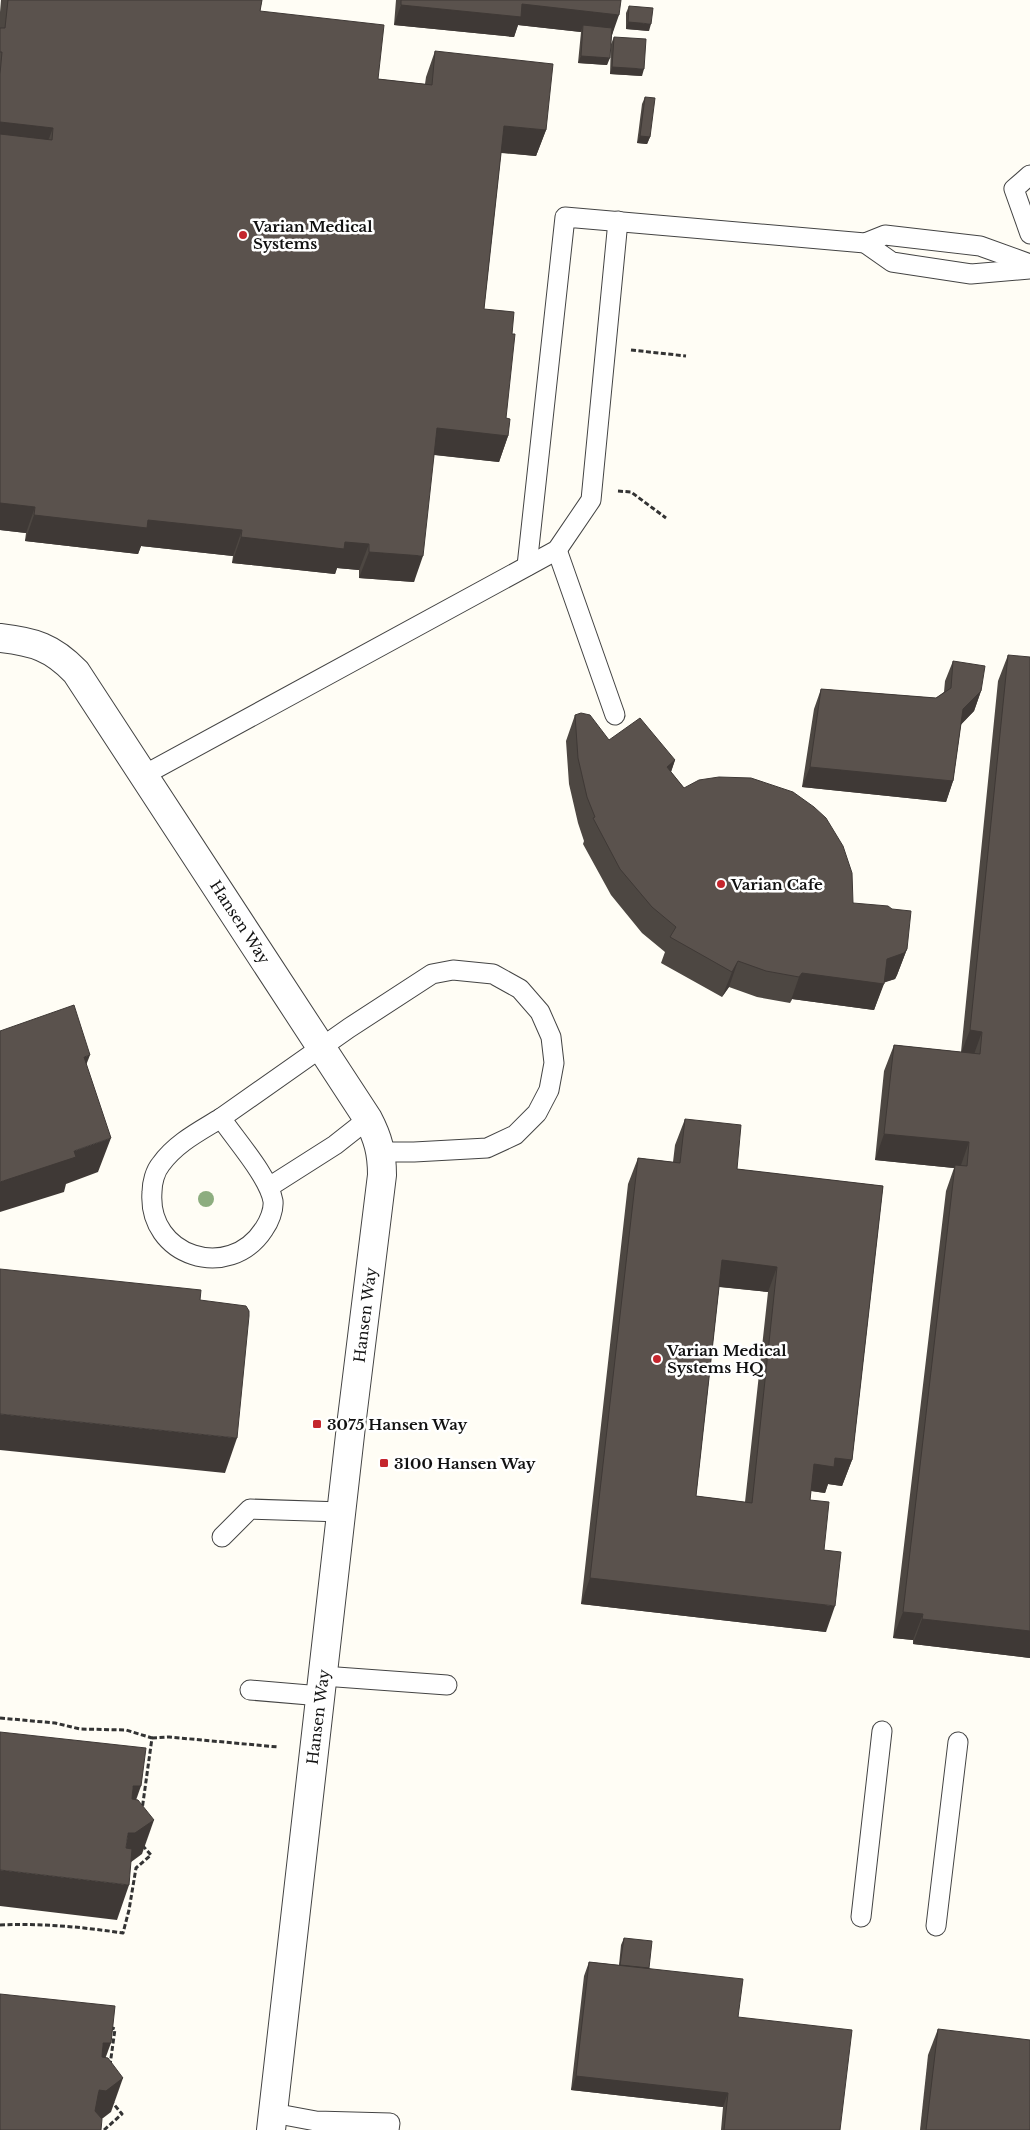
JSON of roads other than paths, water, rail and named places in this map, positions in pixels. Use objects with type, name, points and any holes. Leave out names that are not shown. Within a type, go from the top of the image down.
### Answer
[{"type":"street","name":"Hansen Way","points":[[0,638],[36,644],[64,659],[76,672],[368,1120],[382,1152],[382,1175],[272,2121]]},
{"type":"lane","points":[[1030,175],[1014,189],[1030,234]]},
{"type":"lane","points":[[527,566],[565,217],[865,243],[884,235],[980,246],[1030,264]]},
{"type":"lane","points":[[144,775],[557,550],[591,500],[618,221]]},
{"type":"lane","points":[[865,243],[892,262],[971,274],[1030,269]]},
{"type":"lane","points":[[557,550],[615,714]]},
{"type":"lane","points":[[221,1118],[269,1187],[274,1203],[268,1223],[258,1239],[242,1252],[222,1258],[203,1258],[184,1252],[168,1240],[156,1223],[151,1204],[152,1184],[160,1165],[172,1150],[432,974],[446,971],[493,974],[520,989],[540,1012],[551,1037],[554,1063],[549,1090],[537,1114],[515,1135],[487,1148],[382,1152]]},
{"type":"lane","points":[[269,1187],[335,1145],[368,1120]]},
{"type":"lane","points":[[222,1537],[250,1509],[342,1512]]},
{"type":"lane","points":[[250,1690],[322,1686],[447,1685]]},
{"type":"lane","points":[[861,1917],[882,1731]]},
{"type":"lane","points":[[936,1926],[958,1742]]},
{"type":"lane","points":[[272,2121],[316,2121],[389,2127]]},
{"type":"place","name":"Varian Medical Systems","points":[[243,235]]},
{"type":"place","name":"Varian Cafe","points":[[721,884]]},
{"type":"place","name":"Varian Medical Systems HQ","points":[[657,1359]]},
{"type":"place","name":"3075 Hansen Way","points":[[317,1424]]},
{"type":"place","name":"3100 Hansen Way","points":[[384,1463]]}]
